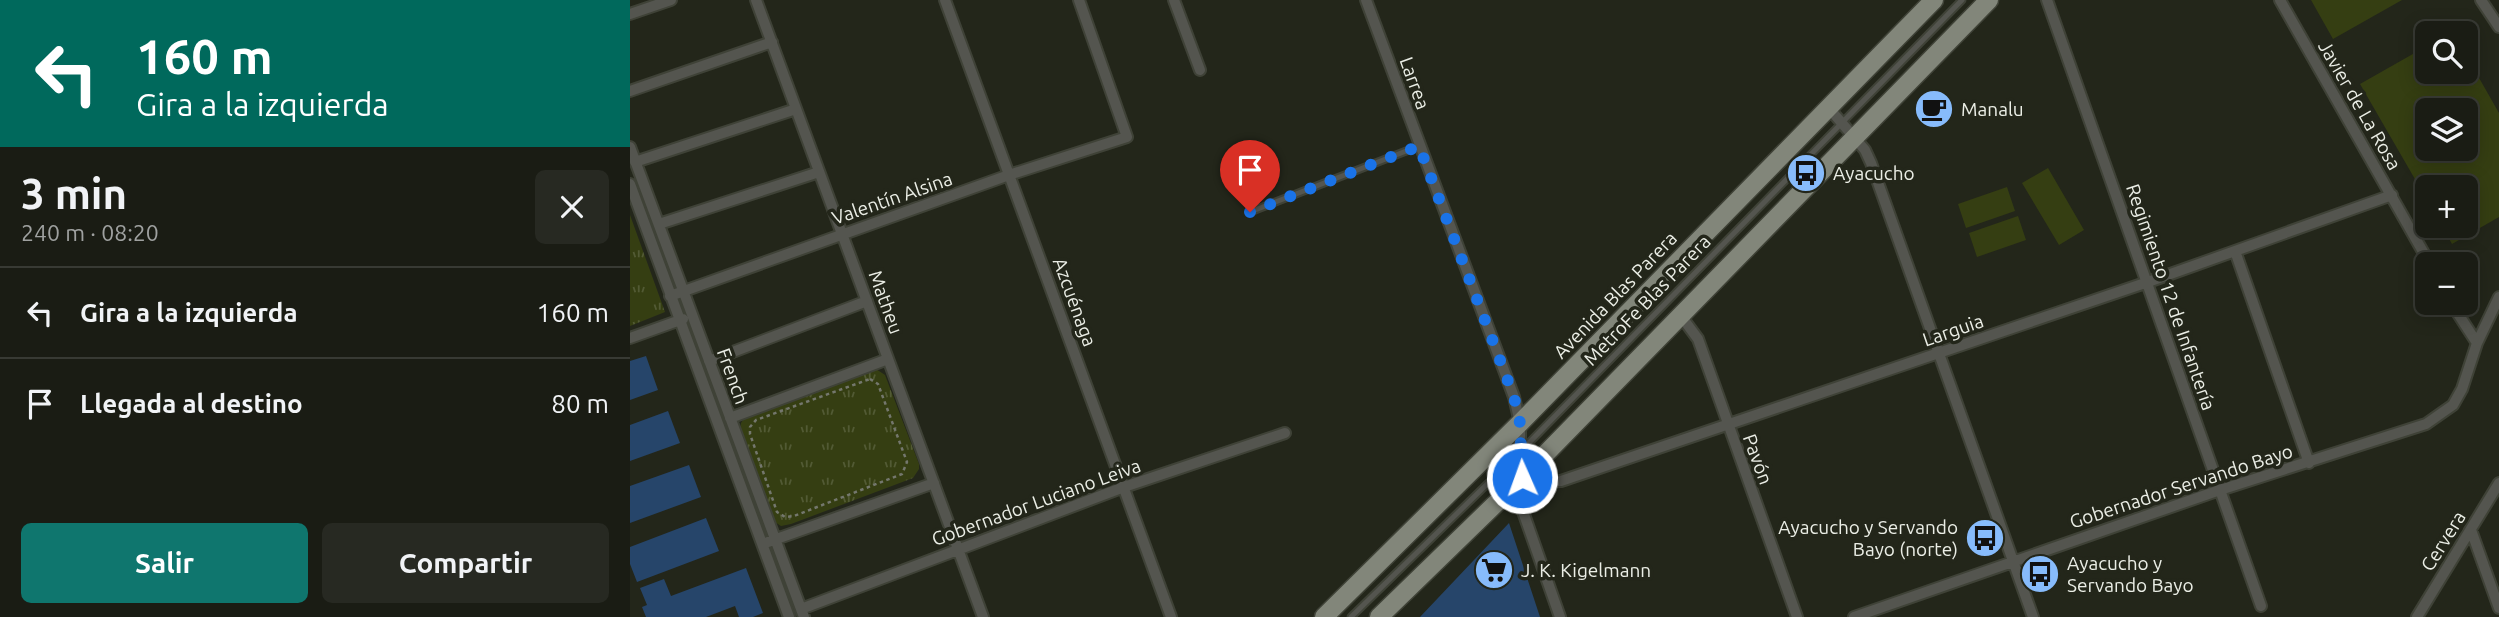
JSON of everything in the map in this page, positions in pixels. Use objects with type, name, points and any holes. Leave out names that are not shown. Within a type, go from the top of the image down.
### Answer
[{"type":"main road","name":"Avenida Blas Parera","points":[[1324,617],[1520,423],[1934,0]]},
{"type":"main road","points":[[1379,617],[1522,478],[1989,0]]},
{"type":"street","points":[[630,14],[671,0]]},
{"type":"street","name":"Matheu","points":[[756,0],[981,616]]},
{"type":"street","name":"Azcuénaga","points":[[944,0],[1171,617]]},
{"type":"street","name":"Valentín Alsina","points":[[670,296],[1009,175],[1128,137],[1079,0]]},
{"type":"street","points":[[1174,0],[1200,70]]},
{"type":"street","name":"Larrea","points":[[1366,0],[1514,397],[1520,423],[1520,503],[1560,617]]},
{"type":"street","name":"Regimiento 12 de Infantería","points":[[2047,0],[2261,606]]},
{"type":"street","name":"Javier de La Rosa","points":[[2280,0],[2423,252]]},
{"type":"street","points":[[2481,0],[2499,27]]},
{"type":"street","points":[[630,91],[772,42]]},
{"type":"street","points":[[1828,107],[1843,122],[1871,163],[2032,617]]},
{"type":"street","points":[[635,162],[796,109]]},
{"type":"street","name":"French","points":[[630,147],[802,613]]},
{"type":"street","points":[[659,224],[820,172]]},
{"type":"street","name":"French","points":[[630,184],[789,617]]},
{"type":"street","name":"Larguia","points":[[1522,478],[1542,482],[1561,481],[2148,282],[2392,194]]},
{"type":"street","points":[[2235,251],[2309,463]]},
{"type":"street","name":"Gobernador Servando Bayo","points":[[1854,617],[2220,490],[2426,424],[2453,405],[2462,389],[2477,343],[2499,298]]},
{"type":"street","points":[[709,361],[867,301]]},
{"type":"street","points":[[2460,315],[2477,343]]},
{"type":"street","points":[[630,338],[692,316]]},
{"type":"street","name":"Pavón","points":[[1681,316],[1698,339],[1797,617]]},
{"type":"street","points":[[730,418],[888,359]]},
{"type":"street","name":"Gobernador Luciano Leiva","points":[[802,613],[1124,486],[1285,433]]},
{"type":"street","name":"Cervera","points":[[2417,617],[2499,482]]},
{"type":"street","points":[[762,544],[934,483]]},
{"type":"street","points":[[2471,530],[2499,608]]},
{"type":"lane","name":"MetroFe Blas Parera","points":[[1351,617],[1521,451],[1962,0]]},
{"type":"lane","points":[[1250,212],[1419,146]]},
{"type":"path","points":[[870,379],[878,384],[907,466],[902,474],[794,516],[785,517],[777,512],[750,434],[750,427],[756,420],[870,379]]},
{"type":"green space","points":[[2311,0],[2402,0],[2333,39]]},
{"type":"green space","points":[[2415,53],[2415,84],[2478,84],[2478,76],[2499,113],[2499,217],[2478,229],[2478,175],[2415,175],[2415,179],[2360,84]]},
{"type":"green space","points":[[2048,168],[2084,230],[2059,245],[2022,183]]},
{"type":"green space","points":[[2007,187],[2015,211],[1966,228],[1958,204]]},
{"type":"green space","points":[[630,215],[665,312],[630,326]]},
{"type":"green space","points":[[2018,216],[2026,240],[1977,257],[1969,233]]},
{"type":"green space","points":[[2449,238],[2462,238],[2452,244]]},
{"type":"green space","points":[[876,369],[885,375],[919,469],[913,478],[781,526],[772,520],[740,431],[741,423],[747,414]]},
{"type":"building","points":[[646,356],[658,390],[630,400],[630,361]]},
{"type":"building","points":[[668,411],[680,443],[630,461],[630,425]]},
{"type":"building","points":[[689,465],[701,497],[630,523],[630,486]]},
{"type":"building","points":[[706,518],[719,551],[637,582],[630,564],[630,547]]},
{"type":"building","name":"J. K. Kigelmann","points":[[1509,523],[1540,617],[1420,617]]},
{"type":"building","points":[[746,568],[763,613],[753,617],[739,617],[735,606],[706,617],[646,617],[642,607],[647,605],[640,588],[664,579],[671,596]]},
{"type":"place","name":"Manalu","points":[[1934,109]]},
{"type":"place","name":"Ayacucho","points":[[1806,173]]},
{"type":"place","name":"Ayacucho y Servando Bayo (norte)","points":[[1985,538]]},
{"type":"place","name":"J. K. Kigelmann","points":[[1494,570]]},
{"type":"place","name":"Ayacucho y Servando Bayo","points":[[2040,574]]},
{"type":"route","points":[[1250,212],[1419,146],[1514,397],[1520,423],[1522,478]]}]
